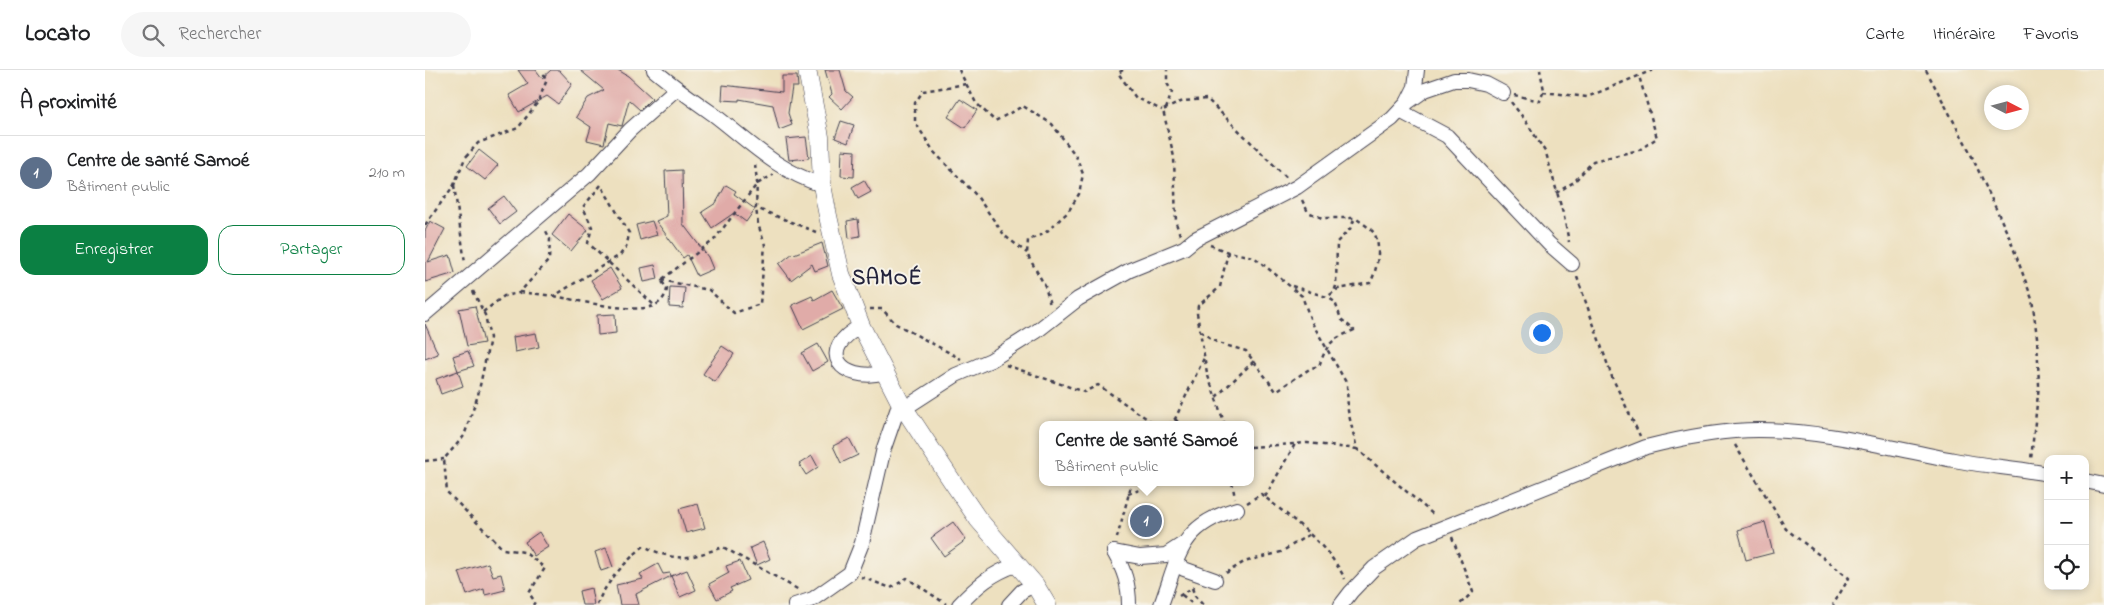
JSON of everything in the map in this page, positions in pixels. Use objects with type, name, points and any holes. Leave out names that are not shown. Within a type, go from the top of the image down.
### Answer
[{"type":"main road","points":[[807,70],[819,137],[822,185],[841,274],[861,326],[883,373],[902,405],[969,507],[1016,565],[1035,585],[1047,605]]},
{"type":"street","points":[[654,70],[676,89],[784,170],[822,185]]},
{"type":"street","points":[[1403,106],[1415,87],[1417,70]]},
{"type":"street","points":[[795,605],[813,599],[850,573],[862,543],[884,448],[902,405],[948,380],[991,360],[1037,331],[1077,298],[1130,270],[1190,243],[1297,187],[1328,166],[1425,90],[1454,80],[1485,84],[1503,93]]},
{"type":"street","points":[[425,314],[442,297],[467,280],[537,217],[589,174],[630,130],[676,89]]},
{"type":"street","points":[[1403,106],[1447,136],[1549,244],[1573,264]]},
{"type":"street","points":[[861,326],[841,340],[837,348],[837,358],[843,368],[852,373],[869,376],[883,373]]},
{"type":"street","points":[[1341,605],[1375,568],[1417,538],[1645,447],[1703,435],[1757,430],[1794,432],[1838,437],[1956,460],[2044,473]]},
{"type":"street","points":[[2089,483],[2104,485]]},
{"type":"street","points":[[1114,552],[1140,557],[1167,555],[1183,544],[1194,530],[1206,522],[1237,509]]},
{"type":"street","points":[[1161,605],[1183,544]]},
{"type":"street","points":[[1114,552],[1124,570],[1129,591],[1129,605]]},
{"type":"street","points":[[959,605],[977,585],[996,572],[1016,565]]},
{"type":"street","points":[[1177,565],[1184,570],[1215,580]]},
{"type":"street","points":[[1009,605],[1022,590],[1035,585]]},
{"type":"path","points":[[425,225],[454,185],[465,158],[479,143],[518,128],[538,102],[546,82],[543,70]]},
{"type":"path","points":[[959,70],[976,103],[995,121],[1023,106],[1052,124],[1076,156],[1083,174],[1079,194],[1067,212],[1044,234],[1028,240],[1027,253]]},
{"type":"path","points":[[1123,70],[1118,73],[1136,98],[1164,110],[1183,101],[1207,99],[1297,187],[1307,212],[1322,218],[1355,218],[1374,233],[1377,246],[1375,274],[1370,283],[1338,289],[1327,297]]},
{"type":"path","points":[[1167,70],[1167,83],[1172,92],[1164,110],[1174,157],[1176,223],[1190,243],[1254,258],[1302,296],[1311,322],[1347,384],[1348,411],[1357,449]]},
{"type":"path","points":[[1503,93],[1540,101],[1543,92],[1540,70]]},
{"type":"path","points":[[1543,92],[1587,97],[1653,70]]},
{"type":"path","points":[[1926,70],[1968,148],[2010,240],[2032,299],[2037,337],[2039,386],[2029,470]]},
{"type":"path","points":[[1556,193],[1574,182],[1593,161],[1639,150],[1657,138],[1639,76]]},
{"type":"path","points":[[966,84],[923,91],[915,103],[915,122],[934,152],[976,195],[1005,236],[1027,253],[1045,286],[1053,316]]},
{"type":"path","points":[[661,280],[709,290],[734,313],[760,304],[765,245],[758,224],[757,181],[751,144]]},
{"type":"path","points":[[553,296],[620,255],[627,245],[629,233],[601,185],[603,158]]},
{"type":"path","points":[[661,280],[714,240],[756,185],[784,170]]},
{"type":"path","points":[[425,461],[444,459],[464,436],[478,395],[490,338],[483,312],[467,280],[454,185]]},
{"type":"path","points":[[601,185],[583,207],[592,227],[588,243],[607,263],[655,306]]},
{"type":"path","points":[[757,208],[834,240]]},
{"type":"path","points":[[520,292],[549,260],[550,239],[537,217]]},
{"type":"path","points":[[1334,292],[1336,286],[1337,242],[1350,229],[1355,218]]},
{"type":"path","points":[[1224,421],[1204,357],[1198,306],[1220,287],[1228,252]]},
{"type":"path","points":[[483,312],[503,296],[520,292],[639,309],[655,306],[666,296],[667,289],[661,280]]},
{"type":"path","points":[[1200,331],[1218,343],[1246,351],[1276,392],[1311,368],[1319,366],[1326,347],[1334,339],[1354,330],[1341,318],[1335,302],[1327,297],[1290,286]]},
{"type":"path","points":[[854,308],[882,309],[896,324],[959,358],[972,368]]},
{"type":"path","points":[[1173,421],[1204,357]]},
{"type":"path","points":[[991,360],[1084,392],[1098,384],[1150,421]]},
{"type":"path","points":[[1216,397],[1254,361]]},
{"type":"path","points":[[1727,433],[1786,529],[1849,578],[1833,605]]},
{"type":"path","points":[[1254,447],[1307,443],[1357,449],[1447,526],[1473,592],[1459,605]]},
{"type":"path","points":[[1265,498],[1295,444]]},
{"type":"path","points":[[444,459],[447,492],[503,549],[524,552],[545,568],[529,593],[535,602],[533,605]]},
{"type":"path","points":[[1114,552],[1131,486]]},
{"type":"path","points":[[1128,494],[1149,486]]},
{"type":"path","points":[[1237,509],[1261,494],[1310,534],[1336,561],[1351,592]]},
{"type":"path","points":[[1175,598],[1192,587],[1215,580],[1244,562],[1281,552],[1310,534]]},
{"type":"path","points":[[597,605],[600,596],[633,555],[644,546],[667,558],[695,557],[723,547],[813,599]]},
{"type":"path","points":[[850,573],[891,588],[907,578],[948,605]]},
{"type":"path","points":[[1170,583],[1194,605]]},
{"type":"building","points":[[518,70],[536,70],[542,78],[551,70],[559,70],[572,84],[558,104],[547,96],[519,112],[509,95],[528,84]]},
{"type":"building","points":[[580,70],[618,70],[628,76],[652,98],[640,110],[629,100],[622,126],[609,123],[604,144],[587,140],[591,127],[576,117],[588,98],[604,90]]},
{"type":"building","points":[[825,70],[840,70],[846,91],[853,97],[842,109],[829,97],[832,94]]},
{"type":"building","points":[[782,76],[797,76],[798,87],[792,87],[788,113],[792,125],[779,130],[773,105],[739,99],[739,101],[722,100],[723,85],[782,92]]},
{"type":"building","points":[[960,99],[977,110],[965,128],[948,117]]},
{"type":"building","points":[[841,121],[854,125],[848,143],[835,138]]},
{"type":"building","points":[[806,137],[809,158],[789,160],[786,139]]},
{"type":"building","points":[[479,150],[498,165],[485,180],[467,166]]},
{"type":"building","points":[[842,150],[855,151],[854,177],[841,176]]},
{"type":"building","points":[[682,170],[683,224],[708,257],[713,269],[697,276],[687,255],[683,258],[656,221],[667,216],[665,171]]},
{"type":"building","points":[[864,180],[871,192],[858,199],[852,187]]},
{"type":"building","points":[[726,185],[736,191],[734,194],[755,209],[746,222],[734,213],[712,228],[702,212],[716,203]]},
{"type":"building","points":[[504,196],[516,212],[500,224],[488,208]]},
{"type":"building","points":[[568,214],[588,230],[571,251],[552,235]]},
{"type":"building","points":[[858,219],[860,236],[849,238],[847,221]]},
{"type":"building","points":[[430,221],[445,229],[428,262],[450,255],[455,273],[425,282],[425,231]]},
{"type":"building","points":[[652,221],[657,235],[640,240],[636,225]]},
{"type":"building","points":[[822,243],[828,266],[815,271],[812,264],[791,280],[779,264],[793,253]]},
{"type":"building","points":[[655,265],[658,279],[644,282],[641,268]]},
{"type":"building","points":[[610,268],[622,288],[603,299],[591,280]]},
{"type":"building","points":[[670,287],[685,288],[683,308],[669,307]]},
{"type":"building","points":[[832,290],[843,309],[803,329],[792,305],[812,296],[814,300]]},
{"type":"building","points":[[475,306],[484,343],[467,346],[459,309]]},
{"type":"building","points":[[615,314],[616,333],[598,335],[597,315]]},
{"type":"building","points":[[425,324],[438,354],[425,359]]},
{"type":"building","points":[[536,333],[539,347],[515,352],[513,337]]},
{"type":"building","points":[[818,344],[828,362],[812,371],[802,353]]},
{"type":"building","points":[[722,346],[734,354],[715,382],[703,374]]},
{"type":"building","points":[[468,351],[474,366],[458,371],[453,356]]},
{"type":"building","points":[[458,371],[463,386],[441,394],[436,379]]},
{"type":"building","points":[[849,438],[858,455],[841,463],[833,446]]},
{"type":"building","points":[[812,456],[818,467],[806,475],[799,464]]},
{"type":"building","points":[[698,504],[705,528],[686,533],[679,509]]},
{"type":"building","points":[[953,522],[966,540],[944,556],[931,538]]},
{"type":"building","points":[[1765,522],[1773,553],[1746,560],[1738,530]]},
{"type":"building","points":[[539,532],[548,547],[534,556],[525,542]]},
{"type":"building","points":[[763,542],[770,559],[757,565],[750,548]]},
{"type":"building","points":[[606,548],[613,567],[601,571],[595,552]]},
{"type":"building","points":[[740,561],[748,580],[730,588],[732,591],[717,599],[709,584],[729,573],[726,566]]},
{"type":"building","points":[[488,563],[493,576],[501,574],[505,590],[485,595],[484,589],[467,595],[459,572]]},
{"type":"building","points":[[658,564],[663,574],[670,573],[671,576],[636,594],[639,605],[620,605],[616,585],[643,579],[640,574]]},
{"type":"building","points":[[687,570],[696,590],[680,597],[671,576]]},
{"type":"building","points":[[591,588],[594,605],[582,605],[579,591]]},
{"type":"place","name":"Centre de santé Samoé","points":[[1146,521]]},
{"type":"district","name":"SAMOÉ","points":[[887,279]]}]
